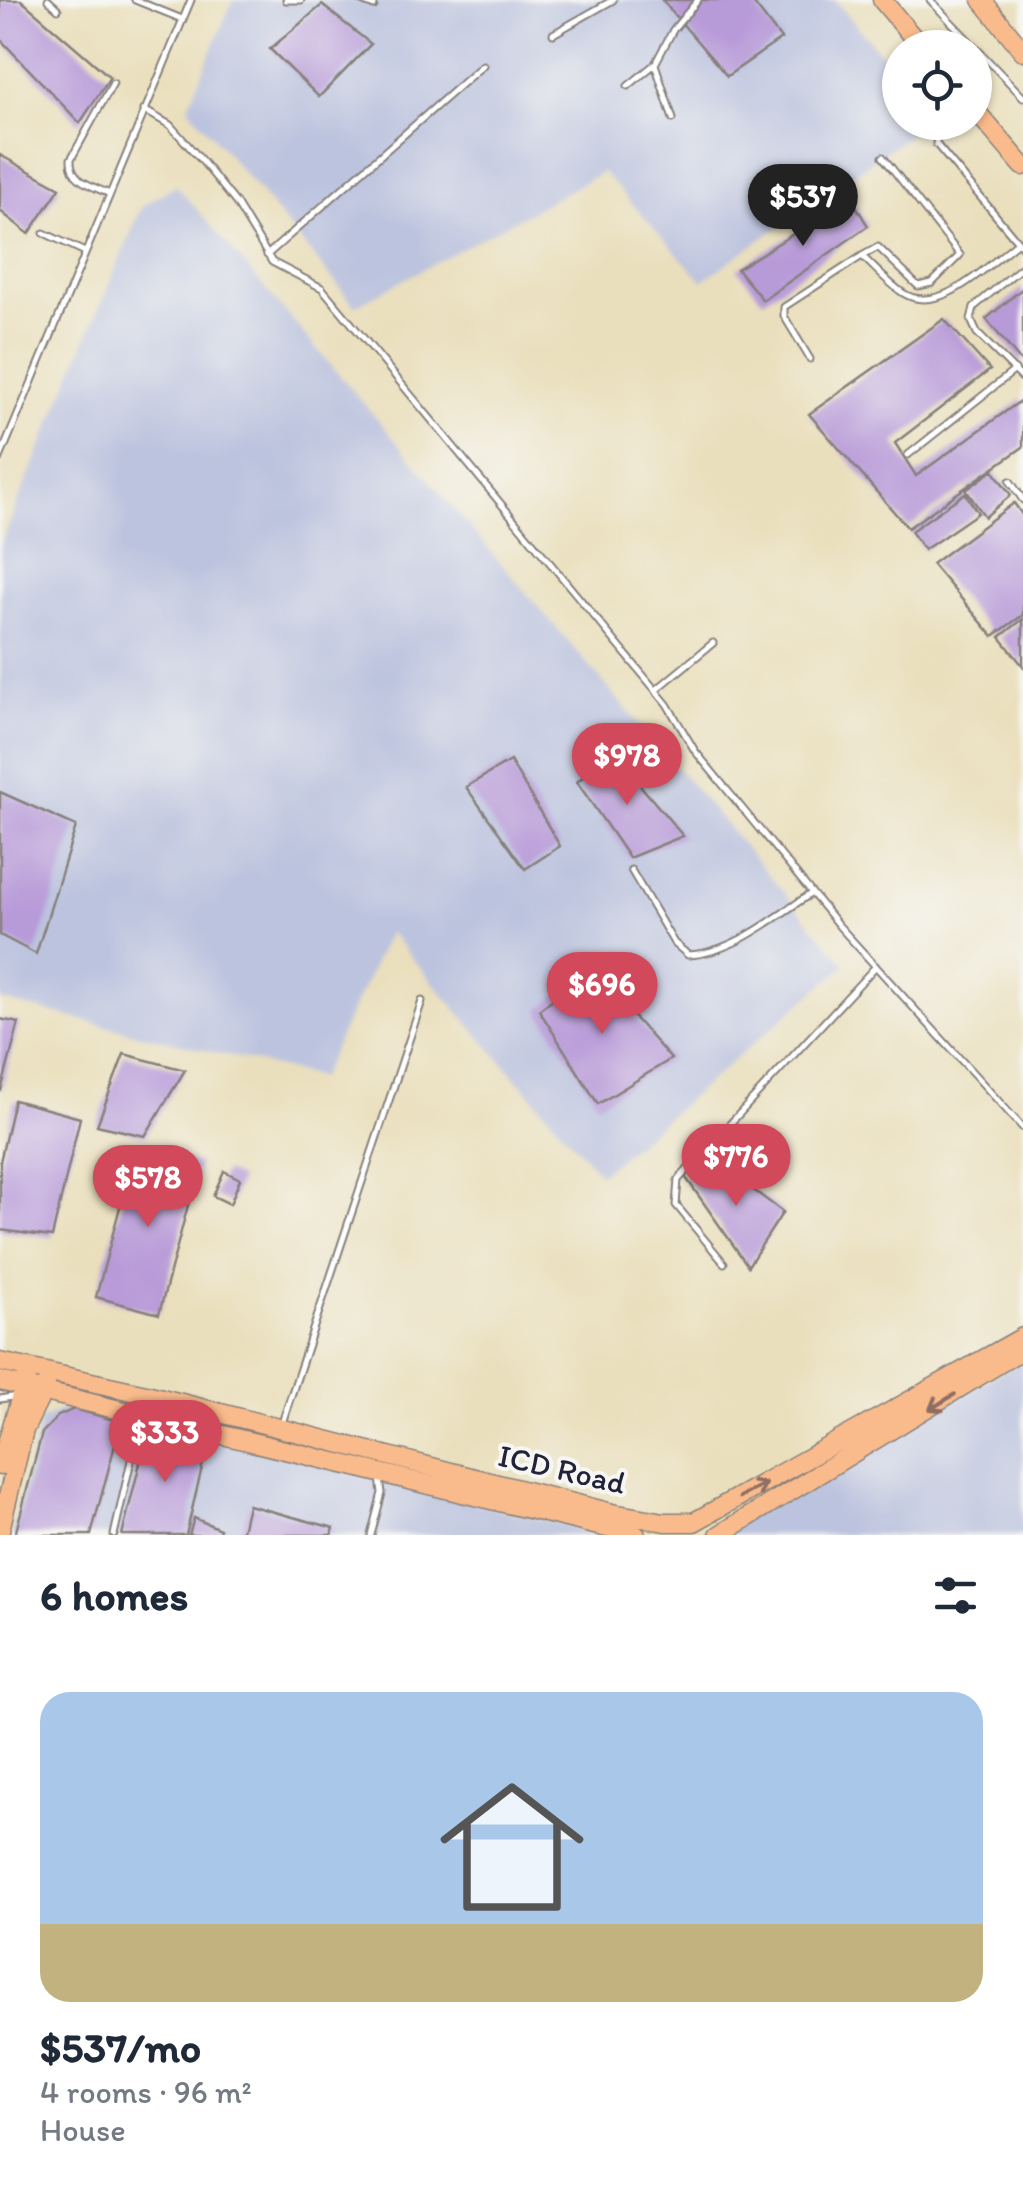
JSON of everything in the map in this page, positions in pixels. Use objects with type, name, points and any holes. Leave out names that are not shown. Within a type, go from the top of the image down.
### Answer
[{"type":"main road","points":[[882,0],[907,30]]},
{"type":"main road","points":[[982,0],[1023,51]]},
{"type":"main road","points":[[992,130],[1023,166]]},
{"type":"main road","name":"ICD Road","points":[[34,1384],[142,1413],[693,1528],[1023,1337]]},
{"type":"main road","points":[[719,1535],[1023,1348]]},
{"type":"main road","points":[[0,1362],[34,1384]]},
{"type":"main road","points":[[0,1381],[34,1384]]},
{"type":"main road","points":[[0,1466],[34,1384]]},
{"type":"main road","points":[[0,1530],[34,1384]]},
{"type":"main road","name":"ICD Road","points":[[34,1384],[280,1429],[607,1532],[636,1535]]},
{"type":"lane","points":[[48,0],[58,9]]},
{"type":"lane","points":[[135,0],[182,19]]},
{"type":"lane","points":[[0,458],[191,0]]},
{"type":"lane","points":[[286,0],[300,0]]},
{"type":"lane","points":[[359,0],[374,6]]},
{"type":"lane","points":[[553,34],[613,0]]},
{"type":"lane","points":[[628,86],[655,64],[673,30],[698,0]]},
{"type":"lane","points":[[930,0],[1023,97]]},
{"type":"lane","points":[[655,64],[674,118]]},
{"type":"lane","points":[[267,255],[483,65]]},
{"type":"lane","points":[[110,194],[78,178],[70,169],[70,159],[114,83]]},
{"type":"lane","points":[[144,110],[170,125],[203,162],[236,203],[280,270],[322,288],[656,690],[695,751],[812,893],[1023,1128]]},
{"type":"lane","points":[[862,256],[902,292],[926,298],[962,285],[1021,245],[936,140]]},
{"type":"lane","points":[[810,359],[784,316],[784,307],[878,248],[918,286],[932,283],[960,254],[883,157]]},
{"type":"lane","points":[[44,234],[86,252]]},
{"type":"lane","points":[[1023,266],[971,313],[977,334],[1023,379]]},
{"type":"lane","points":[[908,456],[1016,370]]},
{"type":"lane","points":[[1010,481],[1023,500]]},
{"type":"lane","points":[[656,690],[713,643]]},
{"type":"lane","points":[[631,870],[674,943],[688,955],[706,954],[741,938],[812,893]]},
{"type":"lane","points":[[724,1263],[676,1205],[678,1180],[876,966]]},
{"type":"lane","points":[[280,1429],[422,1002]]},
{"type":"lane","points":[[0,1399],[34,1384]]},
{"type":"lane","points":[[114,1535],[142,1413]]},
{"type":"lane","points":[[372,1535],[382,1493],[380,1463]]},
{"type":"shaded area","points":[[233,0],[835,0],[882,55],[882,140],[902,140],[702,281],[603,172],[355,306],[188,107]]},
{"type":"shaded area","points":[[176,185],[846,965],[600,1174],[389,932],[320,1078],[0,1000],[0,545],[142,206]]},
{"type":"shaded area","points":[[1023,1360],[1023,1535],[700,1535]]},
{"type":"shaded area","points":[[72,1404],[607,1535],[11,1535],[41,1420]]},
{"type":"building","points":[[0,0],[21,0],[110,77],[80,123],[0,39]]},
{"type":"building","points":[[662,0],[751,0],[781,39],[727,76]]},
{"type":"building","points":[[322,5],[371,44],[319,97],[270,49]]},
{"type":"building","points":[[0,155],[60,188],[29,234],[0,211]]},
{"type":"building","points":[[851,198],[868,226],[763,300],[737,269]]},
{"type":"building","points":[[1023,288],[1023,364],[986,319]]},
{"type":"building","points":[[944,319],[990,370],[895,443],[916,476],[1023,399],[1023,447],[908,528],[809,414]]},
{"type":"building","points":[[993,470],[1011,495],[985,517],[966,490]]},
{"type":"building","points":[[965,493],[978,513],[924,550],[911,531]]},
{"type":"building","points":[[1014,503],[1023,516],[1023,615],[993,636],[932,564]]},
{"type":"building","points":[[1023,619],[1023,666],[1000,637]]},
{"type":"building","points":[[611,751],[683,836],[629,858],[577,782]]},
{"type":"building","points":[[510,761],[560,846],[525,869],[466,787]]},
{"type":"building","points":[[0,792],[76,826],[36,954],[0,935]]},
{"type":"building","points":[[591,969],[671,1059],[598,1104],[539,1010]]},
{"type":"building","points":[[0,1019],[19,1023],[1,1091],[0,1091]]},
{"type":"building","points":[[124,1054],[185,1070],[145,1136],[97,1125]]},
{"type":"building","points":[[14,1100],[80,1118],[52,1237],[0,1230],[0,1162]]},
{"type":"building","points":[[136,1147],[199,1164],[159,1314],[96,1297]]},
{"type":"building","points":[[717,1163],[783,1212],[748,1266],[684,1175]]},
{"type":"building","points":[[224,1171],[240,1179],[230,1204],[213,1196]]},
{"type":"building","points":[[74,1409],[121,1422],[91,1535],[15,1535],[42,1433],[58,1416]]},
{"type":"building","points":[[149,1427],[208,1442],[186,1535],[122,1535]]},
{"type":"building","points":[[248,1505],[334,1528],[332,1535],[241,1535]]},
{"type":"building","points":[[194,1518],[220,1529],[219,1535],[189,1535]]}]
